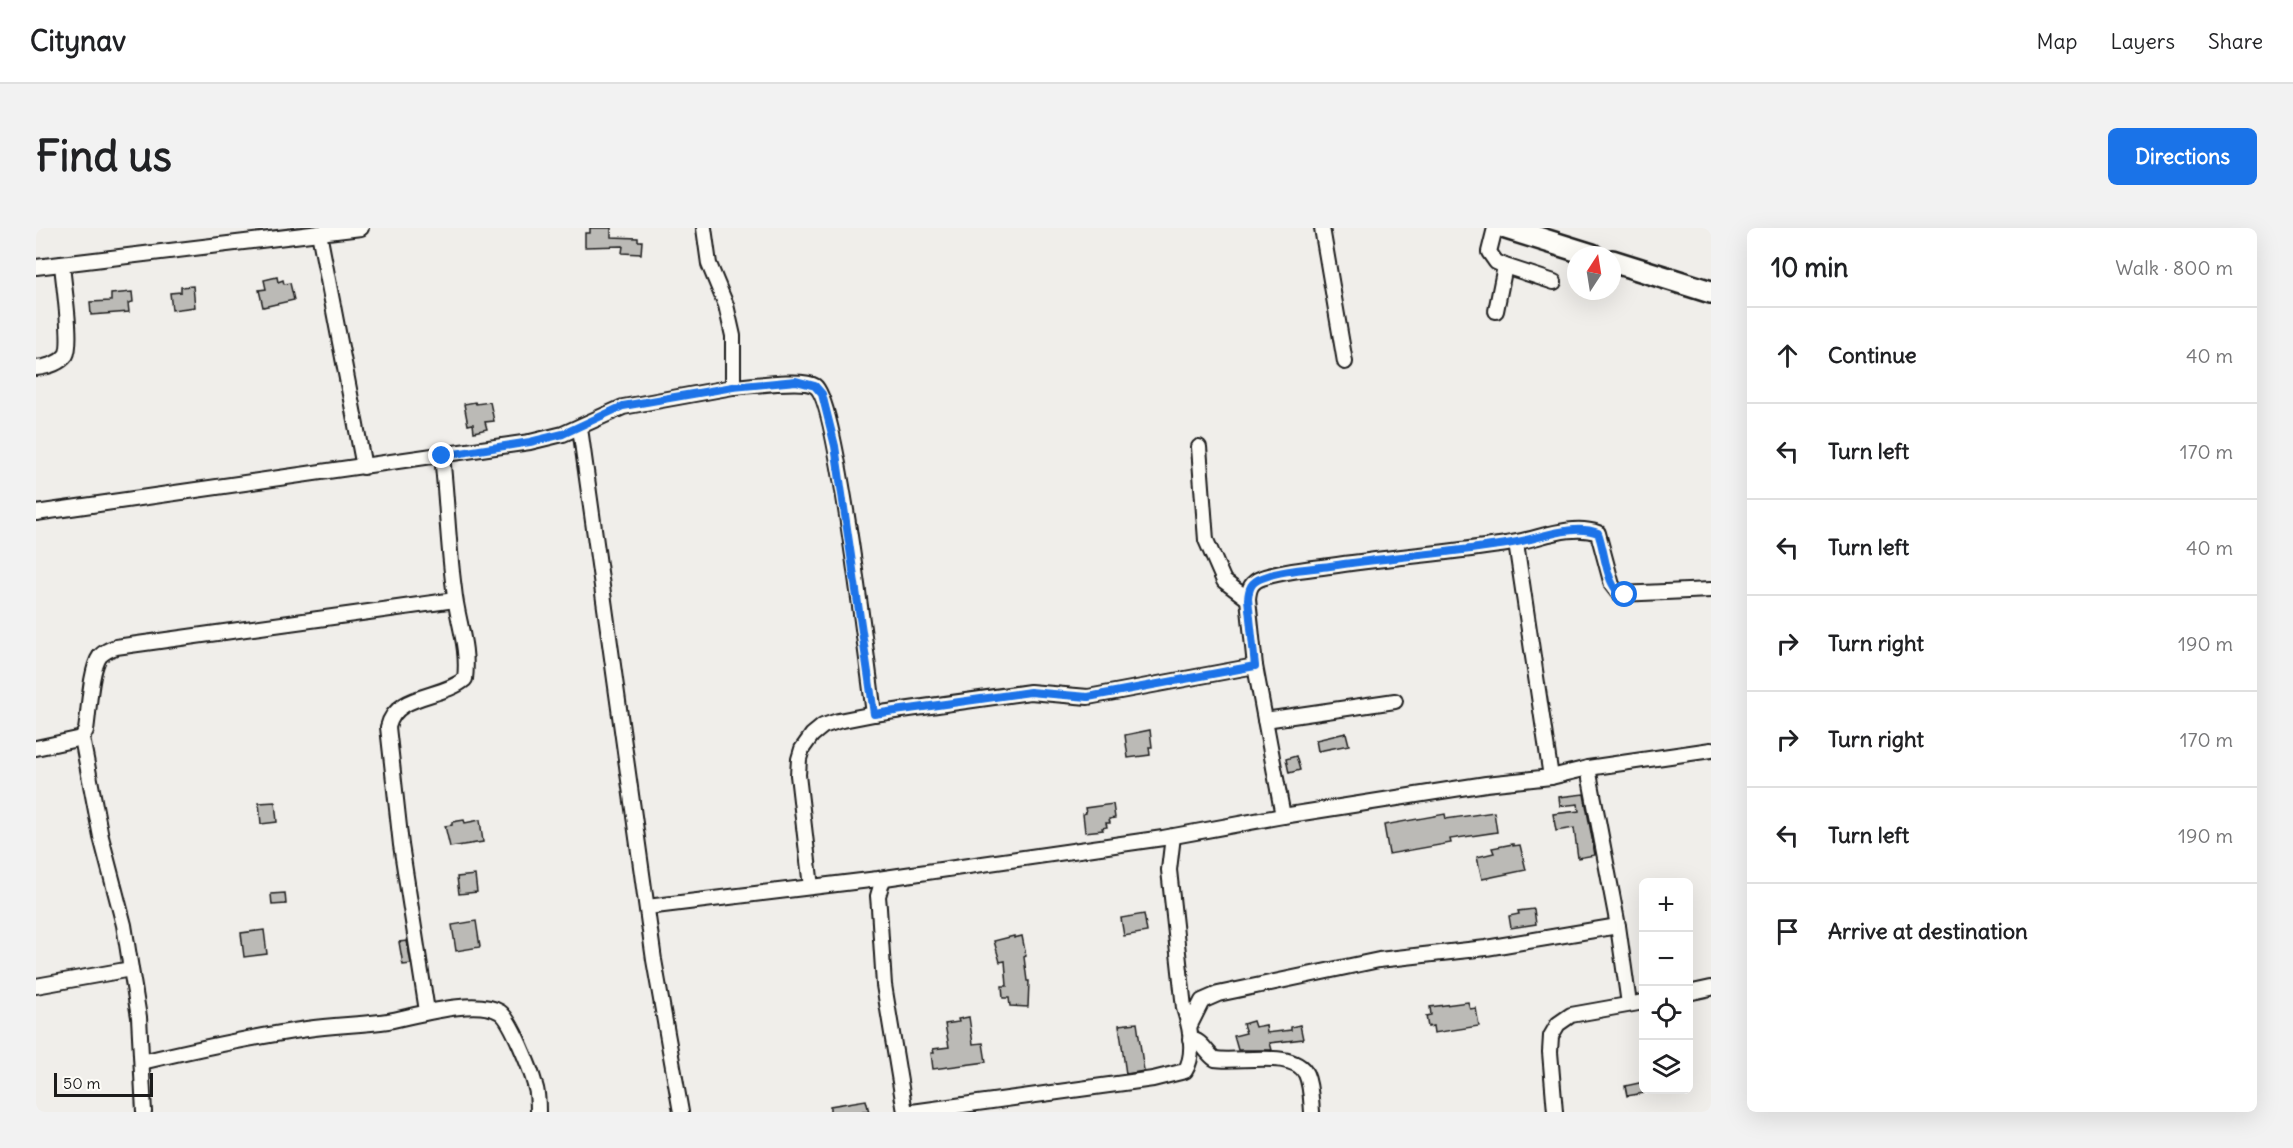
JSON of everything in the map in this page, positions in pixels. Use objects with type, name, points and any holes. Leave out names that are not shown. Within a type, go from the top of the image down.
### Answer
[{"type":"highway","points":[[1506,228],[1567,247]]},
{"type":"highway","points":[[1621,264],[1711,292]]},
{"type":"street","points":[[36,267],[361,228]]},
{"type":"street","points":[[704,228],[710,264],[726,306],[733,336],[733,387]]},
{"type":"street","points":[[1322,228],[1345,362]]},
{"type":"street","points":[[1495,228],[1489,252],[1496,262],[1554,282]]},
{"type":"street","points":[[319,233],[364,466]]},
{"type":"street","points":[[36,369],[61,360],[67,353],[69,338],[62,264]]},
{"type":"street","points":[[1496,311],[1505,266]]},
{"type":"street","points":[[36,513],[530,442],[580,428],[623,406],[733,387],[796,381],[815,386],[822,394],[835,446],[874,714]]},
{"type":"street","points":[[580,428],[678,1111]]},
{"type":"street","points":[[1198,447],[1206,540],[1224,581],[1248,599]]},
{"type":"street","points":[[427,1011],[401,845],[388,727],[390,716],[400,706],[456,686],[465,679],[467,661],[465,640],[455,600],[442,456]]},
{"type":"street","points":[[1283,816],[1255,666],[1248,599],[1249,588],[1253,582],[1263,578],[1358,561],[1447,553],[1589,529],[1598,533],[1612,585],[1619,594],[1711,590]]},
{"type":"street","points":[[1516,543],[1551,777]]},
{"type":"street","points":[[144,1112],[139,1017],[124,925],[101,837],[82,738],[86,730],[95,669],[99,658],[105,651],[117,647],[455,600]]},
{"type":"street","points":[[811,888],[798,775],[799,759],[802,749],[812,735],[823,726],[874,714],[1030,692],[1088,697],[1255,666]]},
{"type":"street","points":[[1265,720],[1395,701]]},
{"type":"street","points":[[36,748],[82,738]]},
{"type":"street","points":[[647,907],[882,879],[1173,836],[1283,816],[1486,784],[1551,777],[1588,768],[1711,750]]},
{"type":"street","points":[[1555,1112],[1550,1053],[1551,1036],[1558,1024],[1571,1015],[1636,1003],[1618,926],[1588,768]]},
{"type":"street","points":[[912,1112],[1153,1078],[1185,1071],[1190,1057],[1190,1032],[1184,1008],[1169,870],[1173,836]]},
{"type":"street","points":[[882,879],[878,896],[884,985],[905,1112]]},
{"type":"street","points":[[1190,1032],[1202,1001],[1218,994],[1379,960],[1486,948],[1618,926]]},
{"type":"street","points":[[36,986],[131,969]]},
{"type":"street","points":[[1693,992],[1711,988]]},
{"type":"street","points":[[142,1062],[200,1048],[307,1029],[389,1020],[427,1011],[471,1007],[500,1012],[510,1024],[536,1086],[538,1112]]},
{"type":"street","points":[[1190,1032],[1215,1059],[1280,1059],[1299,1065],[1306,1075],[1312,1112]]},
{"type":"building","points":[[590,228],[611,228],[611,237],[638,238],[638,241],[642,241],[641,254],[622,253],[623,246],[585,247],[585,233],[590,233]]},
{"type":"building","points":[[277,277],[278,282],[283,280],[284,284],[290,283],[294,300],[263,307],[259,290],[266,289],[264,280]]},
{"type":"building","points":[[193,286],[195,307],[172,310],[170,293],[181,292],[181,287]]},
{"type":"building","points":[[132,292],[133,302],[128,303],[129,312],[91,315],[90,302],[111,301],[111,294]]},
{"type":"building","points":[[475,402],[476,404],[490,402],[494,421],[485,422],[487,429],[474,432],[473,424],[468,425],[464,404]]},
{"type":"building","points":[[1150,730],[1152,747],[1149,747],[1150,755],[1128,758],[1125,735]]},
{"type":"building","points":[[1346,733],[1349,745],[1318,751],[1316,740]]},
{"type":"building","points":[[1296,756],[1300,770],[1289,773],[1286,759]]},
{"type":"building","points":[[1584,794],[1595,855],[1578,858],[1574,828],[1556,831],[1553,814],[1579,811],[1578,804],[1560,806],[1559,797]]},
{"type":"building","points":[[275,802],[277,822],[261,824],[259,803]]},
{"type":"building","points":[[1113,804],[1115,818],[1109,819],[1110,823],[1106,823],[1107,827],[1102,828],[1103,830],[1085,832],[1083,814],[1086,813],[1085,808]]},
{"type":"building","points":[[1494,812],[1497,832],[1450,839],[1451,843],[1389,854],[1384,825],[1445,814],[1446,819]]},
{"type":"building","points":[[464,820],[465,823],[480,820],[483,842],[450,847],[445,826]]},
{"type":"building","points":[[1513,844],[1513,846],[1520,845],[1526,870],[1482,879],[1477,857],[1494,853],[1492,848]]},
{"type":"building","points":[[475,875],[477,892],[459,894],[457,877]]},
{"type":"building","points":[[285,893],[286,904],[272,905],[271,894]]},
{"type":"building","points":[[1534,909],[1536,924],[1511,928],[1509,916],[1519,914],[1518,911]]},
{"type":"building","points":[[1144,914],[1147,932],[1124,936],[1121,918]]},
{"type":"building","points":[[476,921],[480,947],[456,951],[452,925]]},
{"type":"building","points":[[264,930],[267,954],[244,957],[241,933]]},
{"type":"building","points":[[1014,936],[1014,938],[1022,936],[1026,956],[1024,957],[1027,981],[1029,981],[1028,1007],[1010,1006],[1009,998],[1003,998],[1002,986],[1007,986],[1005,961],[1000,962],[994,941]]},
{"type":"building","points":[[407,941],[411,964],[403,965],[399,942]]},
{"type":"building","points":[[1468,1002],[1470,1009],[1476,1008],[1479,1026],[1434,1033],[1433,1026],[1428,1027],[1426,1016],[1431,1015],[1430,1007]]},
{"type":"building","points":[[969,1017],[973,1044],[983,1043],[986,1062],[933,1069],[931,1053],[934,1053],[933,1049],[949,1047],[945,1024],[959,1022],[958,1019]]},
{"type":"building","points":[[1253,1021],[1255,1027],[1266,1025],[1267,1033],[1291,1030],[1291,1027],[1300,1025],[1303,1039],[1270,1043],[1272,1050],[1238,1050],[1234,1036],[1246,1033],[1243,1024]]},
{"type":"building","points":[[1137,1023],[1144,1071],[1126,1074],[1119,1025]]},
{"type":"building","points":[[1639,1083],[1639,1094],[1627,1096],[1625,1086]]},
{"type":"building","points":[[866,1100],[869,1112],[830,1112],[830,1106]]},
{"type":"route","points":[[442,456],[530,442],[563,434],[623,406],[733,387],[796,381],[807,382],[815,386],[822,394],[835,446],[874,714],[1030,692],[1081,698],[1255,666],[1248,599],[1249,588],[1253,582],[1263,578],[1310,568],[1447,553],[1589,529],[1598,533],[1612,585],[1619,594],[1625,595]]}]
